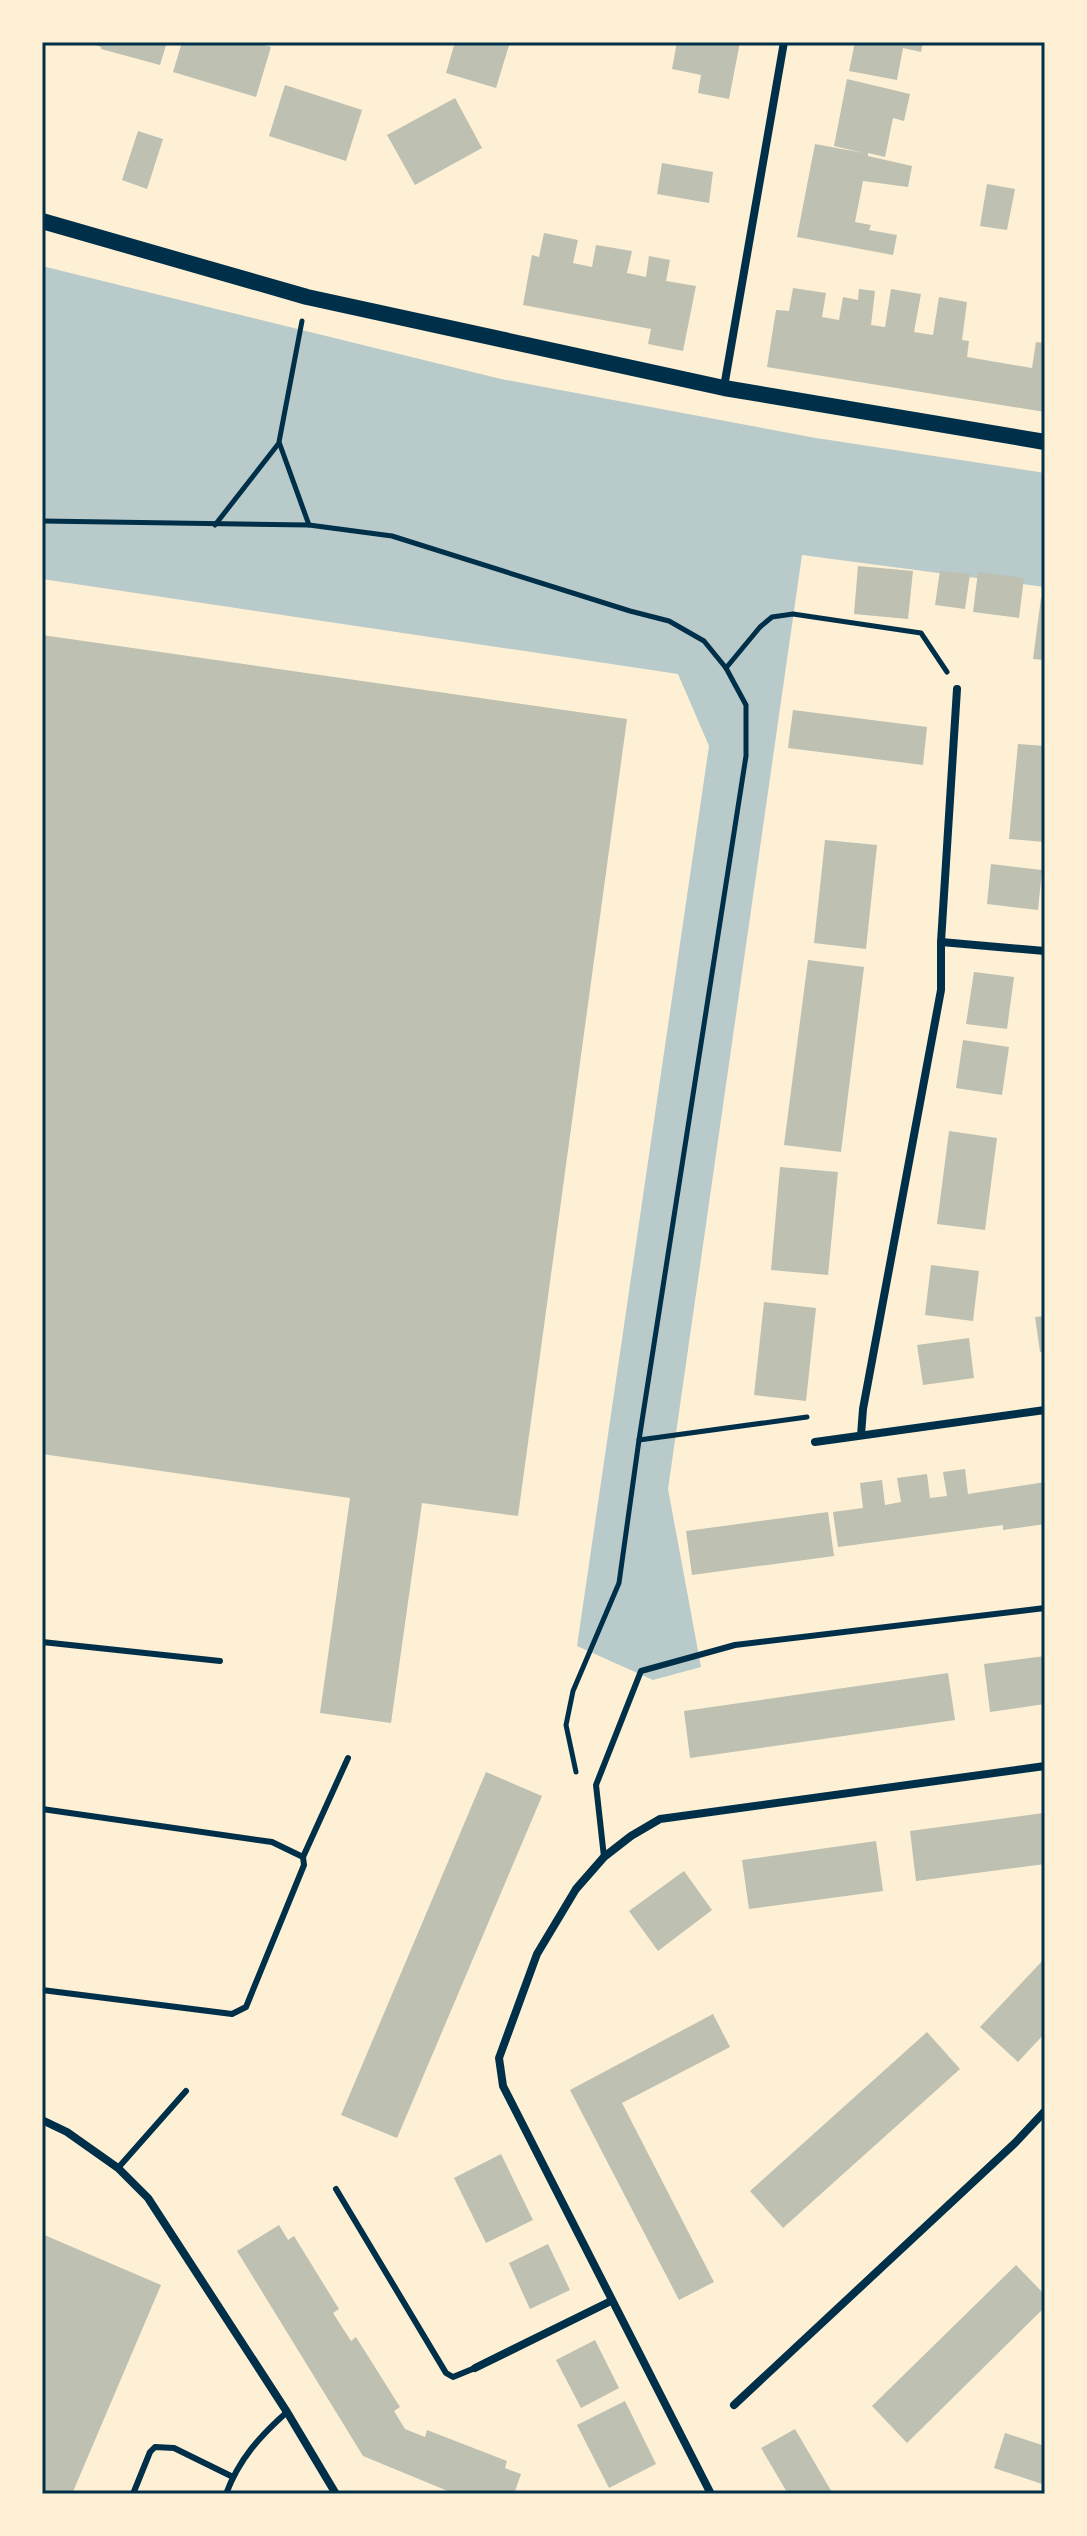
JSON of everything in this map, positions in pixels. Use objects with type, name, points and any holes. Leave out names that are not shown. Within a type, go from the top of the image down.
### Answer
[{"type":"main road","points":[[42,221],[307,297],[724,388],[1045,442]]},
{"type":"street","points":[[724,388],[784,42]]},
{"type":"street","points":[[861,1435],[863,1409],[941,990],[941,942],[957,689]]},
{"type":"street","points":[[941,942],[1045,951]]},
{"type":"street","points":[[815,1442],[1045,1410]]},
{"type":"street","points":[[711,2494],[503,2086],[499,2058],[537,1954],[576,1889],[604,1857],[660,1819],[1045,1766]]},
{"type":"street","points":[[734,2405],[1015,2143],[1045,2111]]},
{"type":"street","points":[[42,2120],[67,2132],[118,2168],[148,2198],[287,2412],[336,2494]]},
{"type":"street","points":[[475,2368],[611,2301]]},
{"type":"lane","points":[[604,1857],[596,1785],[641,1671],[735,1645],[1045,1608]]},
{"type":"lane","points":[[42,1642],[220,1661]]},
{"type":"lane","points":[[42,1990],[232,2014],[240,2012],[246,2007],[301,1874],[303,1857],[348,1758]]},
{"type":"lane","points":[[42,1809],[272,1842],[303,1857]]},
{"type":"lane","points":[[118,2168],[186,2091]]},
{"type":"lane","points":[[336,2189],[446,2373],[453,2377],[475,2368]]},
{"type":"lane","points":[[226,2494],[233,2477],[260,2436],[287,2412]]},
{"type":"lane","points":[[133,2494],[150,2452],[155,2447],[174,2448],[233,2477]]},
{"type":"path","points":[[215,525],[279,442],[307,297]]},
{"type":"path","points":[[279,442],[309,525]]},
{"type":"path","points":[[42,521],[309,525],[392,536],[669,621],[704,641],[726,668],[746,705],[746,756],[619,1583],[573,1691],[566,1725],[577,1775]]},
{"type":"path","points":[[726,668],[772,617],[793,614],[921,633],[957,689]]},
{"type":"path","points":[[639,1440],[863,1409]]},
{"type":"shaded area","points":[[42,266],[501,379],[816,438],[1045,473],[1045,587],[802,555],[668,1489],[701,1667],[653,1680],[577,1646],[709,746],[678,674],[42,579]]},
{"type":"building","points":[[88,42],[167,42],[160,65],[101,49]]},
{"type":"building","points":[[182,42],[254,42],[271,47],[256,97],[173,72]]},
{"type":"building","points":[[455,42],[510,42],[496,88],[446,73]]},
{"type":"building","points":[[677,42],[740,42],[729,99],[698,93],[701,75],[672,69]]},
{"type":"building","points":[[855,42],[923,42],[921,52],[903,48],[897,80],[849,71]]},
{"type":"building","points":[[847,79],[910,94],[904,121],[893,118],[885,157],[868,153],[868,156],[912,166],[908,187],[863,181],[855,222],[871,225],[869,230],[897,235],[893,255],[797,237],[815,144],[864,153],[834,146]]},
{"type":"building","points":[[285,85],[362,110],[346,161],[269,136]]},
{"type":"building","points":[[455,98],[482,148],[415,185],[387,135]]},
{"type":"building","points":[[138,131],[163,139],[147,189],[122,180]]},
{"type":"building","points":[[662,163],[713,172],[709,203],[657,194]]},
{"type":"building","points":[[987,184],[1015,189],[1007,230],[980,226]]},
{"type":"building","points":[[544,233],[578,240],[573,263],[592,267],[596,245],[632,251],[627,273],[646,277],[649,256],[670,260],[666,281],[696,286],[683,351],[648,344],[651,329],[523,305],[532,255],[539,257]]},
{"type":"building","points":[[793,288],[826,293],[822,317],[839,320],[843,297],[858,300],[859,289],[875,291],[871,325],[885,327],[891,289],[921,294],[914,332],[933,335],[939,297],[967,302],[962,340],[969,341],[967,357],[1032,368],[1036,342],[1045,343],[1045,412],[767,367],[776,310],[789,311]]},
{"type":"building","points":[[858,566],[913,571],[908,619],[854,614]]},
{"type":"building","points":[[940,571],[970,574],[965,609],[935,605]]},
{"type":"building","points":[[978,572],[1024,578],[1019,618],[973,612]]},
{"type":"building","points":[[1041,598],[1045,598],[1045,660],[1033,659]]},
{"type":"building","points":[[42,635],[627,719],[518,1516],[422,1503],[391,1723],[320,1713],[350,1498],[42,1454]]},
{"type":"building","points":[[793,710],[927,727],[923,765],[788,748]]},
{"type":"building","points":[[1018,744],[1045,746],[1045,842],[1009,839]]},
{"type":"building","points":[[825,840],[877,845],[866,949],[814,943]]},
{"type":"building","points":[[991,864],[1042,870],[1038,910],[987,904]]},
{"type":"building","points":[[808,960],[864,967],[841,1152],[784,1145]]},
{"type":"building","points":[[974,972],[1014,977],[1007,1029],[966,1024]]},
{"type":"building","points":[[963,1040],[1009,1047],[1002,1095],[956,1088]]},
{"type":"building","points":[[949,1131],[997,1138],[985,1230],[937,1224]]},
{"type":"building","points":[[780,1167],[838,1172],[828,1275],[771,1270]]},
{"type":"building","points":[[931,1265],[979,1271],[973,1321],[925,1315]]},
{"type":"building","points":[[764,1302],[816,1308],[806,1401],[754,1395]]},
{"type":"building","points":[[1045,1316],[1045,1351],[1040,1352],[1035,1317]]},
{"type":"building","points":[[969,1338],[974,1378],[923,1385],[917,1345]]},
{"type":"building","points":[[965,1469],[968,1494],[1045,1482],[1045,1524],[1003,1530],[1003,1525],[838,1547],[833,1512],[863,1508],[860,1483],[882,1480],[885,1505],[901,1502],[897,1478],[927,1474],[930,1498],[947,1496],[943,1472]]},
{"type":"building","points":[[828,1512],[834,1556],[692,1575],[686,1531]]},
{"type":"building","points":[[1045,1656],[1045,1704],[990,1712],[984,1664]]},
{"type":"building","points":[[948,1673],[955,1720],[690,1758],[684,1711]]},
{"type":"building","points":[[486,1772],[542,1796],[397,2138],[341,2115]]},
{"type":"building","points":[[1043,1813],[1045,1864],[916,1881],[910,1831]]},
{"type":"building","points":[[876,1841],[883,1891],[749,1909],[742,1860]]},
{"type":"building","points":[[684,1871],[712,1910],[658,1951],[629,1911]]},
{"type":"building","points":[[1045,1958],[1045,2033],[1018,2062],[980,2027]]},
{"type":"building","points":[[713,2014],[730,2047],[622,2103],[714,2282],[679,2300],[570,2090]]},
{"type":"building","points":[[927,2032],[960,2069],[783,2228],[750,2191]]},
{"type":"building","points":[[501,2154],[533,2220],[486,2243],[454,2178]]},
{"type":"building","points":[[279,2225],[288,2240],[294,2236],[339,2309],[333,2313],[351,2341],[356,2337],[400,2407],[394,2411],[405,2429],[425,2437],[427,2430],[507,2461],[505,2468],[521,2474],[514,2494],[455,2494],[363,2456],[237,2251]]},
{"type":"building","points":[[42,2234],[161,2285],[72,2494],[42,2494]]},
{"type":"building","points":[[548,2244],[570,2290],[530,2309],[509,2263]]},
{"type":"building","points":[[1016,2265],[1045,2295],[1045,2307],[907,2443],[872,2406]]},
{"type":"building","points":[[595,2340],[619,2388],[581,2408],[556,2360]]},
{"type":"building","points":[[625,2401],[656,2464],[609,2488],[577,2425]]},
{"type":"building","points":[[795,2429],[833,2494],[788,2494],[761,2448]]},
{"type":"building","points":[[1005,2433],[1045,2446],[1045,2485],[994,2468]]}]
